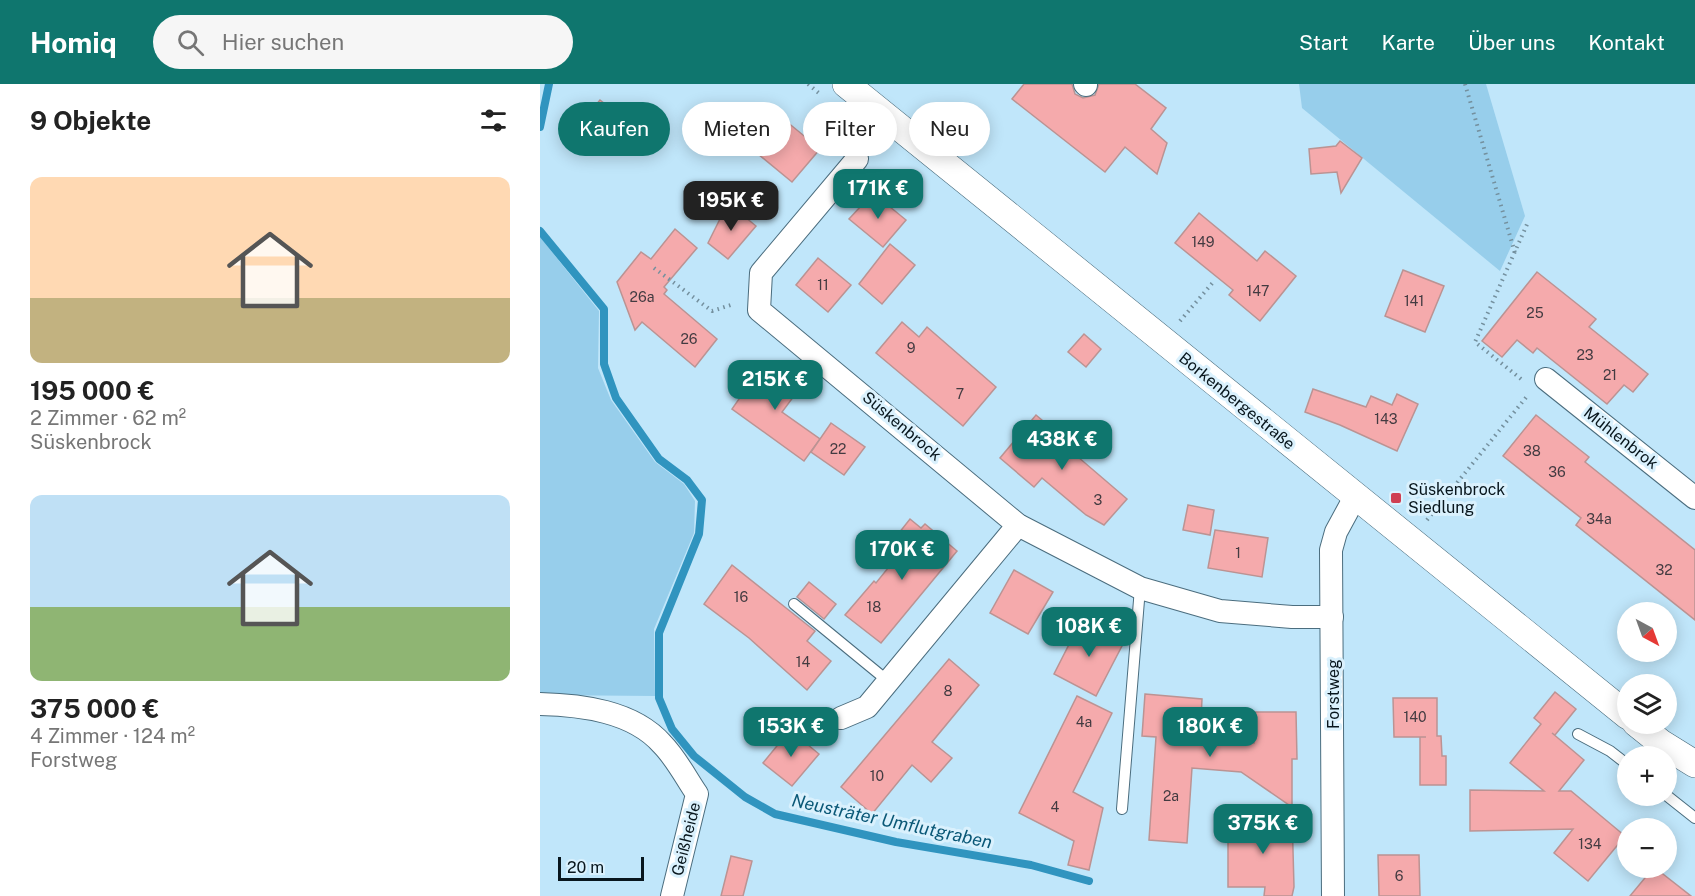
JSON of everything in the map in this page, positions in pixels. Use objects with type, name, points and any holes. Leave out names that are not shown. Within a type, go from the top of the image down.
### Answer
[{"type":"street","name":"Borkenbergestraße","points":[[846,84],[1617,707]]},
{"type":"street","points":[[760,296],[761,273],[857,159]]},
{"type":"street","name":"Süskenbrock","points":[[760,296],[759,310],[1018,525],[1140,588],[1220,611],[1292,617],[1332,617]]},
{"type":"street","name":"Mühlenbrok","points":[[1535,383],[1695,498]]},
{"type":"street","name":"Forstweg","points":[[1333,896],[1331,550],[1336,532],[1355,496]]},
{"type":"street","points":[[841,718],[867,707],[1018,525]]},
{"type":"street","name":"Geißheide","points":[[540,704],[571,705],[625,718],[662,743],[680,768],[697,794],[672,896]]},
{"type":"street","points":[[1650,734],[1695,764]]},
{"type":"lane","points":[[1122,809],[1140,588]]},
{"type":"lane","points":[[794,604],[889,682]]},
{"type":"lane","points":[[1578,734],[1617,756]]},
{"type":"lane","points":[[1677,804],[1695,818]]},
{"type":"path","points":[[1465,84],[1515,253]]},
{"type":"path","points":[[1410,541],[1535,383],[1475,342],[1528,222]]},
{"type":"path","points":[[654,268],[712,311],[760,296]]},
{"type":"path","points":[[1163,341],[1215,280]]},
{"type":"shaded area","points":[[1299,84],[1486,84],[1525,216],[1500,271],[1302,108]]},
{"type":"shaded area","points":[[540,237],[599,311],[598,368],[611,400],[655,462],[684,484],[695,501],[694,533],[654,629],[655,696],[540,695]]},
{"type":"building","points":[[1024,84],[1072,84],[1075,94],[1083,98],[1095,95],[1099,84],[1135,84],[1166,108],[1151,129],[1167,143],[1157,174],[1125,147],[1105,172],[1012,99]]},
{"type":"building","points":[[791,125],[803,135],[803,156],[814,156],[792,182],[760,156],[791,156]]},
{"type":"building","points":[[1340,141],[1362,158],[1341,193],[1337,172],[1311,174],[1309,149],[1336,146]]},
{"type":"building","points":[[873,193],[906,220],[883,247],[849,219]]},
{"type":"building","points":[[728,203],[756,226],[728,259],[708,243]]},
{"type":"building","points":[[1199,213],[1257,261],[1265,251],[1296,276],[1260,321],[1229,295],[1233,290],[1175,243]]},
{"type":"building","points":[[675,229],[697,248],[664,287],[667,290],[664,294],[717,339],[695,367],[642,322],[635,330],[617,282],[641,252],[651,259]]},
{"type":"building","points":[[890,244],[915,265],[882,304],[859,284]]},
{"type":"building","points":[[818,258],[851,285],[828,312],[796,285]]},
{"type":"building","points":[[1403,270],[1444,286],[1425,332],[1385,316]]},
{"type":"building","points":[[1537,272],[1596,319],[1589,327],[1648,374],[1633,392],[1624,385],[1607,404],[1537,348],[1533,353],[1517,340],[1502,357],[1482,341]]},
{"type":"building","points":[[902,322],[919,337],[927,327],[996,387],[963,426],[876,353]]},
{"type":"building","points":[[1084,334],[1101,349],[1086,367],[1068,352]]},
{"type":"building","points":[[764,363],[800,388],[782,412],[820,439],[804,461],[732,409]]},
{"type":"building","points":[[1313,389],[1366,407],[1371,396],[1392,405],[1397,394],[1418,404],[1397,451],[1305,412]]},
{"type":"building","points":[[1036,415],[1081,453],[1078,457],[1127,499],[1104,525],[1086,515],[1042,478],[1034,487],[1000,458]]},
{"type":"building","points":[[1536,415],[1589,457],[1585,462],[1695,550],[1695,620],[1677,606],[1677,602],[1672,602],[1576,525],[1581,518],[1503,456]]},
{"type":"building","points":[[831,423],[865,447],[844,475],[811,452]]},
{"type":"building","points":[[1188,505],[1214,510],[1210,535],[1183,530]]},
{"type":"building","points":[[910,519],[921,528],[925,524],[957,551],[881,643],[845,615],[874,581],[876,583],[905,547],[895,538]]},
{"type":"building","points":[[1215,530],[1268,538],[1262,577],[1208,568]]},
{"type":"building","points":[[732,565],[815,631],[807,641],[831,661],[807,690],[749,638],[704,604]]},
{"type":"building","points":[[1014,570],[1053,592],[1028,634],[990,613]]},
{"type":"building","points":[[809,582],[836,604],[824,619],[797,597]]},
{"type":"building","points":[[1081,621],[1124,642],[1096,696],[1054,674]]},
{"type":"building","points":[[949,659],[979,685],[932,742],[952,758],[931,782],[912,765],[872,814],[841,787]]},
{"type":"building","points":[[1555,692],[1576,709],[1555,735],[1552,733],[1584,760],[1559,791],[1571,791],[1617,829],[1617,846],[1588,881],[1554,853],[1573,829],[1470,831],[1470,790],[1544,791],[1510,763],[1541,724],[1534,718]]},
{"type":"building","points":[[1145,694],[1202,699],[1200,740],[1254,743],[1253,712],[1296,712],[1297,759],[1292,759],[1292,807],[1241,772],[1192,768],[1187,843],[1149,840],[1156,737],[1142,736]]},
{"type":"building","points":[[1077,696],[1112,713],[1073,792],[1103,808],[1089,870],[1068,865],[1074,841],[1019,813]]},
{"type":"building","points":[[1393,698],[1437,698],[1437,736],[1441,736],[1442,756],[1446,756],[1446,785],[1420,785],[1420,737],[1394,737]]},
{"type":"building","points":[[790,730],[819,754],[792,786],[763,763]]},
{"type":"building","points":[[1292,814],[1294,887],[1292,896],[1264,896],[1265,887],[1228,887],[1228,825],[1255,828],[1255,816]]},
{"type":"building","points":[[1378,855],[1419,855],[1420,896],[1379,896]]},
{"type":"building","points":[[731,856],[752,861],[743,896],[721,896]]},
{"type":"building","points":[[1645,878],[1668,878],[1691,896],[1630,896]]},
{"type":"waterway","name":"Neusträter Umflutgraben","points":[[540,127],[549,84]]},
{"type":"waterway","name":"Neusträter Umflutgraben","points":[[540,231],[604,309],[604,364],[616,398],[659,459],[687,480],[702,500],[699,534],[659,633],[659,698],[672,729],[694,756],[745,797],[775,814],[896,842],[1031,865],[1089,881]]},
{"type":"place","name":"Süskenbrock Siedlung","points":[[1396,498]]}]
